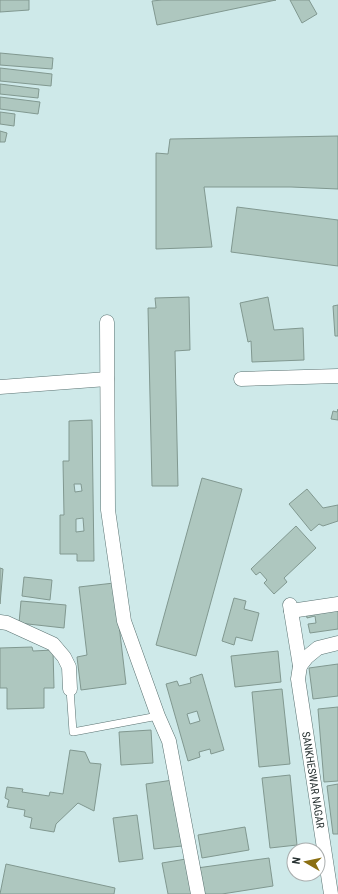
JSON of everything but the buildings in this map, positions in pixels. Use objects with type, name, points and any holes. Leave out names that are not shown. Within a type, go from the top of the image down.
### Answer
[{"type":"street","points":[[107,322],[108,510],[124,621],[158,716],[169,741],[198,894]]},
{"type":"street","points":[[241,379],[338,376]]},
{"type":"street","points":[[0,387],[107,379]]},
{"type":"street","name":"SANKHESWAR NAGAR","points":[[331,894],[298,679],[300,666],[290,608],[338,604]]},
{"type":"street","points":[[0,622],[7,623],[53,644],[64,656],[69,667],[70,689]]},
{"type":"street","points":[[300,666],[307,657],[318,648],[338,644]]},
{"type":"lane","points":[[70,689],[73,732],[158,716]]}]
